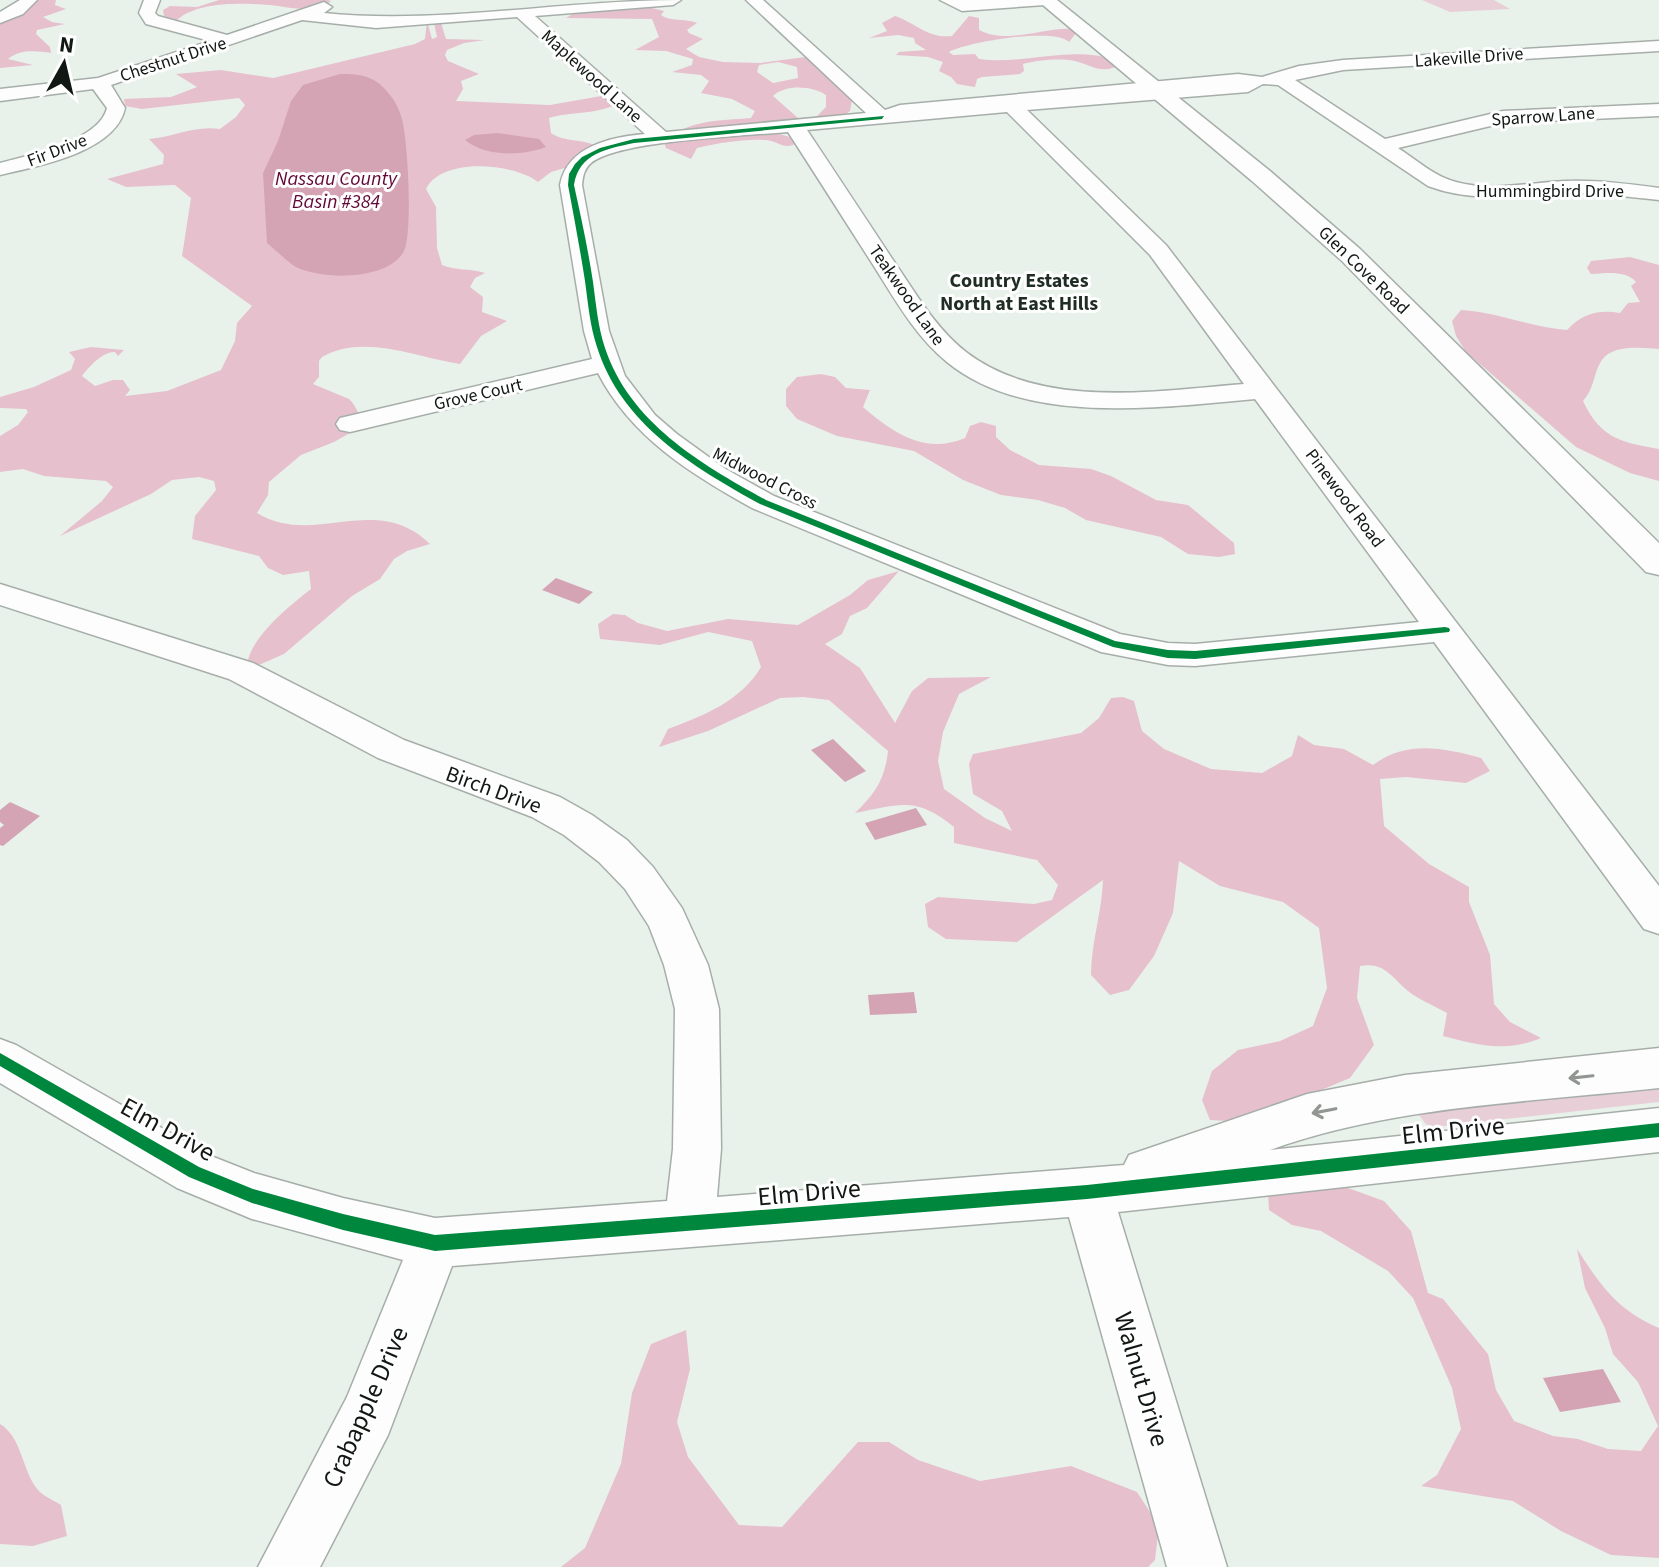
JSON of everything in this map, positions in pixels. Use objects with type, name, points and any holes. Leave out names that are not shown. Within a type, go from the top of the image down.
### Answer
[{"type":"main road","name":"Glen Cove Road","points":[[1046,0],[1261,176],[1351,255],[1659,564]]},
{"type":"street","points":[[0,18],[17,11],[29,0]]},
{"type":"street","points":[[152,0],[147,9],[152,20],[229,41]]},
{"type":"street","name":"Chestnut Drive","points":[[0,95],[98,83],[151,69],[341,0]]},
{"type":"street","points":[[300,15],[376,23],[673,0]]},
{"type":"street","points":[[754,0],[882,117]]},
{"type":"street","points":[[948,0],[962,6],[1046,0]]},
{"type":"street","name":"Maplewood Lane","points":[[522,13],[661,138]]},
{"type":"street","name":"Lakeville Drive","points":[[1256,81],[1282,79],[1299,71],[1343,65],[1659,46]]},
{"type":"street","name":"Midwood Cross","points":[[1256,81],[1238,79],[1010,104],[900,111],[882,117],[661,138],[598,151],[581,160],[571,173],[597,330],[607,363],[615,381],[637,411],[663,437],[712,474],[823,528],[1088,636],[1139,650],[1195,655],[1445,630]]},
{"type":"street","name":"Hummingbird Drive","points":[[1282,79],[1435,182],[1464,190],[1592,187],[1659,194]]},
{"type":"street","name":"Fir Drive","points":[[0,169],[70,147],[110,124],[117,111],[116,105],[98,83]]},
{"type":"street","name":"Pinewood Road","points":[[1010,104],[1158,250],[1659,917]]},
{"type":"street","name":"Sparrow Lane","points":[[1383,146],[1503,117],[1659,110]]},
{"type":"street","name":"Teakwood Lane","points":[[794,126],[940,346],[981,372],[1024,389],[1083,399],[1126,400],[1264,390]]},
{"type":"street","name":"Grove Court","points":[[350,424],[607,363]]},
{"type":"street","name":"Birch Drive","points":[[0,594],[241,671],[391,749],[448,773],[546,807],[578,825],[613,851],[639,878],[667,920],[686,965],[697,1009],[697,1149],[689,1224]]},
{"type":"street","name":"Elm Drive","points":[[0,1059],[194,1172],[252,1196],[343,1222],[435,1243],[1087,1192],[1659,1130]]},
{"type":"street","name":"Elm Drive","points":[[1087,1192],[1307,1115],[1405,1096],[1659,1068]]},
{"type":"street","name":"Walnut Drive","points":[[1087,1192],[1197,1567]]},
{"type":"street","name":"Crabapple Drive","points":[[288,1567],[368,1415],[435,1243]]},
{"type":"shaded area","points":[[29,0],[56,0],[55,5],[66,9],[43,17],[65,24],[37,30],[36,34],[50,47],[51,53],[23,52],[8,59],[33,65],[0,68],[0,18]]},
{"type":"shaded area","points":[[219,0],[331,1],[309,9],[234,4],[197,9],[177,20],[164,16],[163,10],[170,6],[197,7]]},
{"type":"shaded area","points":[[1422,0],[1494,0],[1510,9],[1450,12]]},
{"type":"shaded area","points":[[652,8],[664,11],[661,15],[669,18],[697,23],[687,30],[703,39],[686,49],[699,57],[723,62],[761,63],[805,57],[820,65],[852,100],[850,111],[842,117],[816,117],[826,107],[826,95],[807,88],[792,88],[773,96],[798,118],[772,132],[790,137],[795,144],[791,146],[766,140],[731,142],[697,148],[691,159],[666,148],[664,142],[684,129],[705,122],[751,118],[755,111],[732,99],[701,93],[709,81],[701,75],[672,72],[692,65],[693,59],[666,51],[635,50],[659,37],[652,19],[566,18],[596,9]],"holes":[[[778,62],[797,67],[798,78],[773,83],[757,72],[759,65]]]},
{"type":"shaded area","points":[[895,16],[929,33],[944,36],[952,36],[969,16],[979,18],[979,30],[1002,36],[1062,29],[1073,29],[1076,33],[1069,42],[1047,36],[1011,38],[959,48],[949,52],[953,55],[975,54],[979,59],[1013,60],[1082,54],[1116,60],[1119,65],[1102,69],[1069,60],[1042,61],[1023,64],[1024,71],[1020,74],[982,77],[977,79],[975,87],[957,84],[939,71],[943,62],[928,57],[896,55],[899,52],[926,50],[915,43],[914,38],[898,35],[869,38],[887,31],[882,23]]},
{"type":"shaded area","points":[[427,21],[432,39],[437,37],[434,23],[441,23],[446,39],[485,40],[464,43],[447,50],[445,55],[448,61],[479,74],[461,81],[463,89],[456,101],[550,105],[607,95],[617,104],[600,110],[549,118],[551,133],[598,147],[575,165],[551,172],[538,182],[512,171],[479,166],[447,172],[434,179],[426,189],[436,207],[437,248],[442,265],[485,273],[475,278],[470,287],[483,297],[482,312],[507,321],[481,336],[460,364],[373,347],[338,350],[322,357],[319,377],[313,384],[349,399],[366,424],[334,442],[301,455],[269,482],[268,495],[257,513],[279,522],[301,525],[366,520],[388,522],[409,529],[430,544],[394,559],[380,579],[352,596],[284,654],[261,664],[247,665],[255,644],[263,634],[311,589],[309,571],[283,575],[268,568],[259,556],[192,539],[195,516],[216,490],[214,481],[199,477],[172,480],[151,494],[60,536],[102,501],[113,487],[106,481],[44,476],[23,469],[0,472],[0,436],[18,425],[28,412],[26,409],[0,408],[0,397],[34,387],[71,370],[75,359],[69,352],[91,347],[124,350],[118,356],[115,352],[101,357],[82,376],[95,386],[123,380],[130,390],[125,396],[167,391],[221,370],[235,341],[237,323],[252,306],[182,256],[191,198],[175,185],[126,187],[107,179],[163,164],[164,155],[149,139],[202,129],[220,129],[236,117],[245,105],[239,98],[142,109],[125,106],[124,99],[171,97],[197,87],[176,74],[221,70],[273,78],[415,44],[425,39]]},
{"type":"shaded area","points":[[1630,257],[1659,265],[1659,349],[1629,348],[1607,355],[1599,365],[1583,401],[1597,424],[1614,437],[1659,449],[1659,481],[1630,473],[1576,447],[1466,352],[1456,336],[1452,321],[1461,310],[1567,330],[1591,314],[1620,313],[1628,303],[1640,302],[1631,286],[1636,282],[1621,274],[1591,274],[1587,268],[1591,261]]},
{"type":"shaded area","points":[[821,374],[835,377],[846,388],[870,390],[863,407],[910,439],[923,443],[950,443],[965,438],[970,426],[981,422],[996,426],[996,437],[1010,450],[1039,465],[1091,469],[1156,500],[1188,505],[1234,543],[1235,554],[1219,557],[1188,554],[1161,537],[1086,520],[1065,508],[1038,500],[1001,495],[963,480],[914,451],[837,436],[797,419],[786,406],[786,389],[797,377]]},
{"type":"shaded area","points":[[899,571],[867,608],[850,616],[842,634],[825,644],[860,668],[895,723],[912,691],[928,678],[991,677],[959,694],[943,732],[938,761],[944,789],[985,818],[1012,831],[1002,811],[973,794],[969,764],[973,754],[1081,733],[1099,718],[1111,698],[1123,697],[1134,701],[1142,731],[1164,749],[1211,769],[1262,773],[1292,756],[1298,735],[1314,745],[1344,749],[1373,765],[1399,752],[1426,748],[1481,758],[1490,771],[1466,783],[1406,777],[1380,779],[1384,826],[1429,864],[1469,887],[1469,902],[1490,955],[1494,1004],[1510,1022],[1541,1038],[1504,1046],[1480,1045],[1443,1036],[1447,1013],[1412,994],[1381,968],[1360,966],[1357,998],[1374,1045],[1350,1078],[1245,1122],[1210,1120],[1202,1100],[1212,1071],[1238,1050],[1280,1041],[1313,1026],[1327,988],[1319,928],[1283,902],[1220,886],[1179,861],[1173,913],[1154,956],[1129,990],[1110,995],[1091,975],[1103,880],[1017,942],[946,939],[928,927],[925,904],[938,897],[1034,904],[1052,900],[1058,885],[1037,860],[954,843],[954,827],[929,810],[896,805],[855,813],[878,785],[888,751],[829,700],[780,698],[708,731],[659,747],[668,729],[720,706],[753,679],[761,667],[752,641],[708,632],[660,645],[600,639],[598,624],[613,614],[625,615],[638,623],[667,631],[728,619],[798,625],[850,595],[868,580]]},
{"type":"shaded area","points":[[1659,1079],[1659,1102],[1435,1127],[1426,1124],[1418,1114]]},
{"type":"shaded area","points":[[1288,1187],[1348,1188],[1384,1201],[1411,1231],[1428,1293],[1443,1299],[1488,1354],[1496,1390],[1514,1421],[1553,1436],[1578,1439],[1608,1449],[1641,1451],[1658,1426],[1638,1382],[1613,1354],[1605,1328],[1585,1288],[1577,1249],[1611,1296],[1644,1321],[1659,1328],[1659,1558],[1611,1555],[1561,1531],[1513,1501],[1421,1486],[1437,1475],[1461,1429],[1452,1388],[1413,1298],[1388,1271],[1321,1231],[1292,1225],[1269,1210],[1268,1194]]},
{"type":"shaded area","points":[[686,1330],[690,1369],[677,1422],[688,1457],[739,1525],[782,1527],[858,1442],[889,1442],[918,1460],[980,1481],[1071,1466],[1137,1492],[1159,1526],[1155,1560],[1148,1567],[561,1567],[585,1548],[621,1464],[632,1393],[651,1344]]},
{"type":"shaded area","points":[[0,1424],[8,1430],[18,1447],[33,1484],[61,1505],[67,1536],[33,1546],[0,1544]]},
{"type":"water","name":"Nassau County Basin #384","points":[[340,74],[373,80],[384,88],[396,104],[404,127],[409,205],[407,241],[396,261],[370,273],[337,276],[296,267],[267,243],[263,173],[291,101],[303,85]]},
{"type":"water","points":[[498,133],[539,139],[546,147],[504,153],[483,150],[465,140],[474,135]]},
{"type":"water","points":[[556,578],[593,592],[579,604],[542,590]]},
{"type":"water","points":[[833,739],[866,771],[845,782],[811,750]]},
{"type":"water","points":[[10,802],[40,816],[3,846],[0,845],[0,828],[4,825],[0,822],[0,810]]},
{"type":"water","points":[[916,808],[927,825],[875,840],[865,823]]},
{"type":"water","points":[[914,992],[917,1013],[870,1015],[868,995]]},
{"type":"water","points":[[1603,1369],[1621,1402],[1560,1412],[1543,1378]]},
{"type":"cycle path","points":[[882,117],[634,141],[593,153],[577,165],[571,185],[601,349],[612,376],[627,400],[646,421],[690,458],[763,502],[1113,644],[1168,654],[1195,655],[1445,630]]},
{"type":"cycle path","points":[[0,1059],[194,1172],[252,1196],[343,1222],[435,1243],[1087,1192],[1659,1130]]},
{"type":"district","name":"Country Estates North at East Hills","points":[[1019,292]]}]
